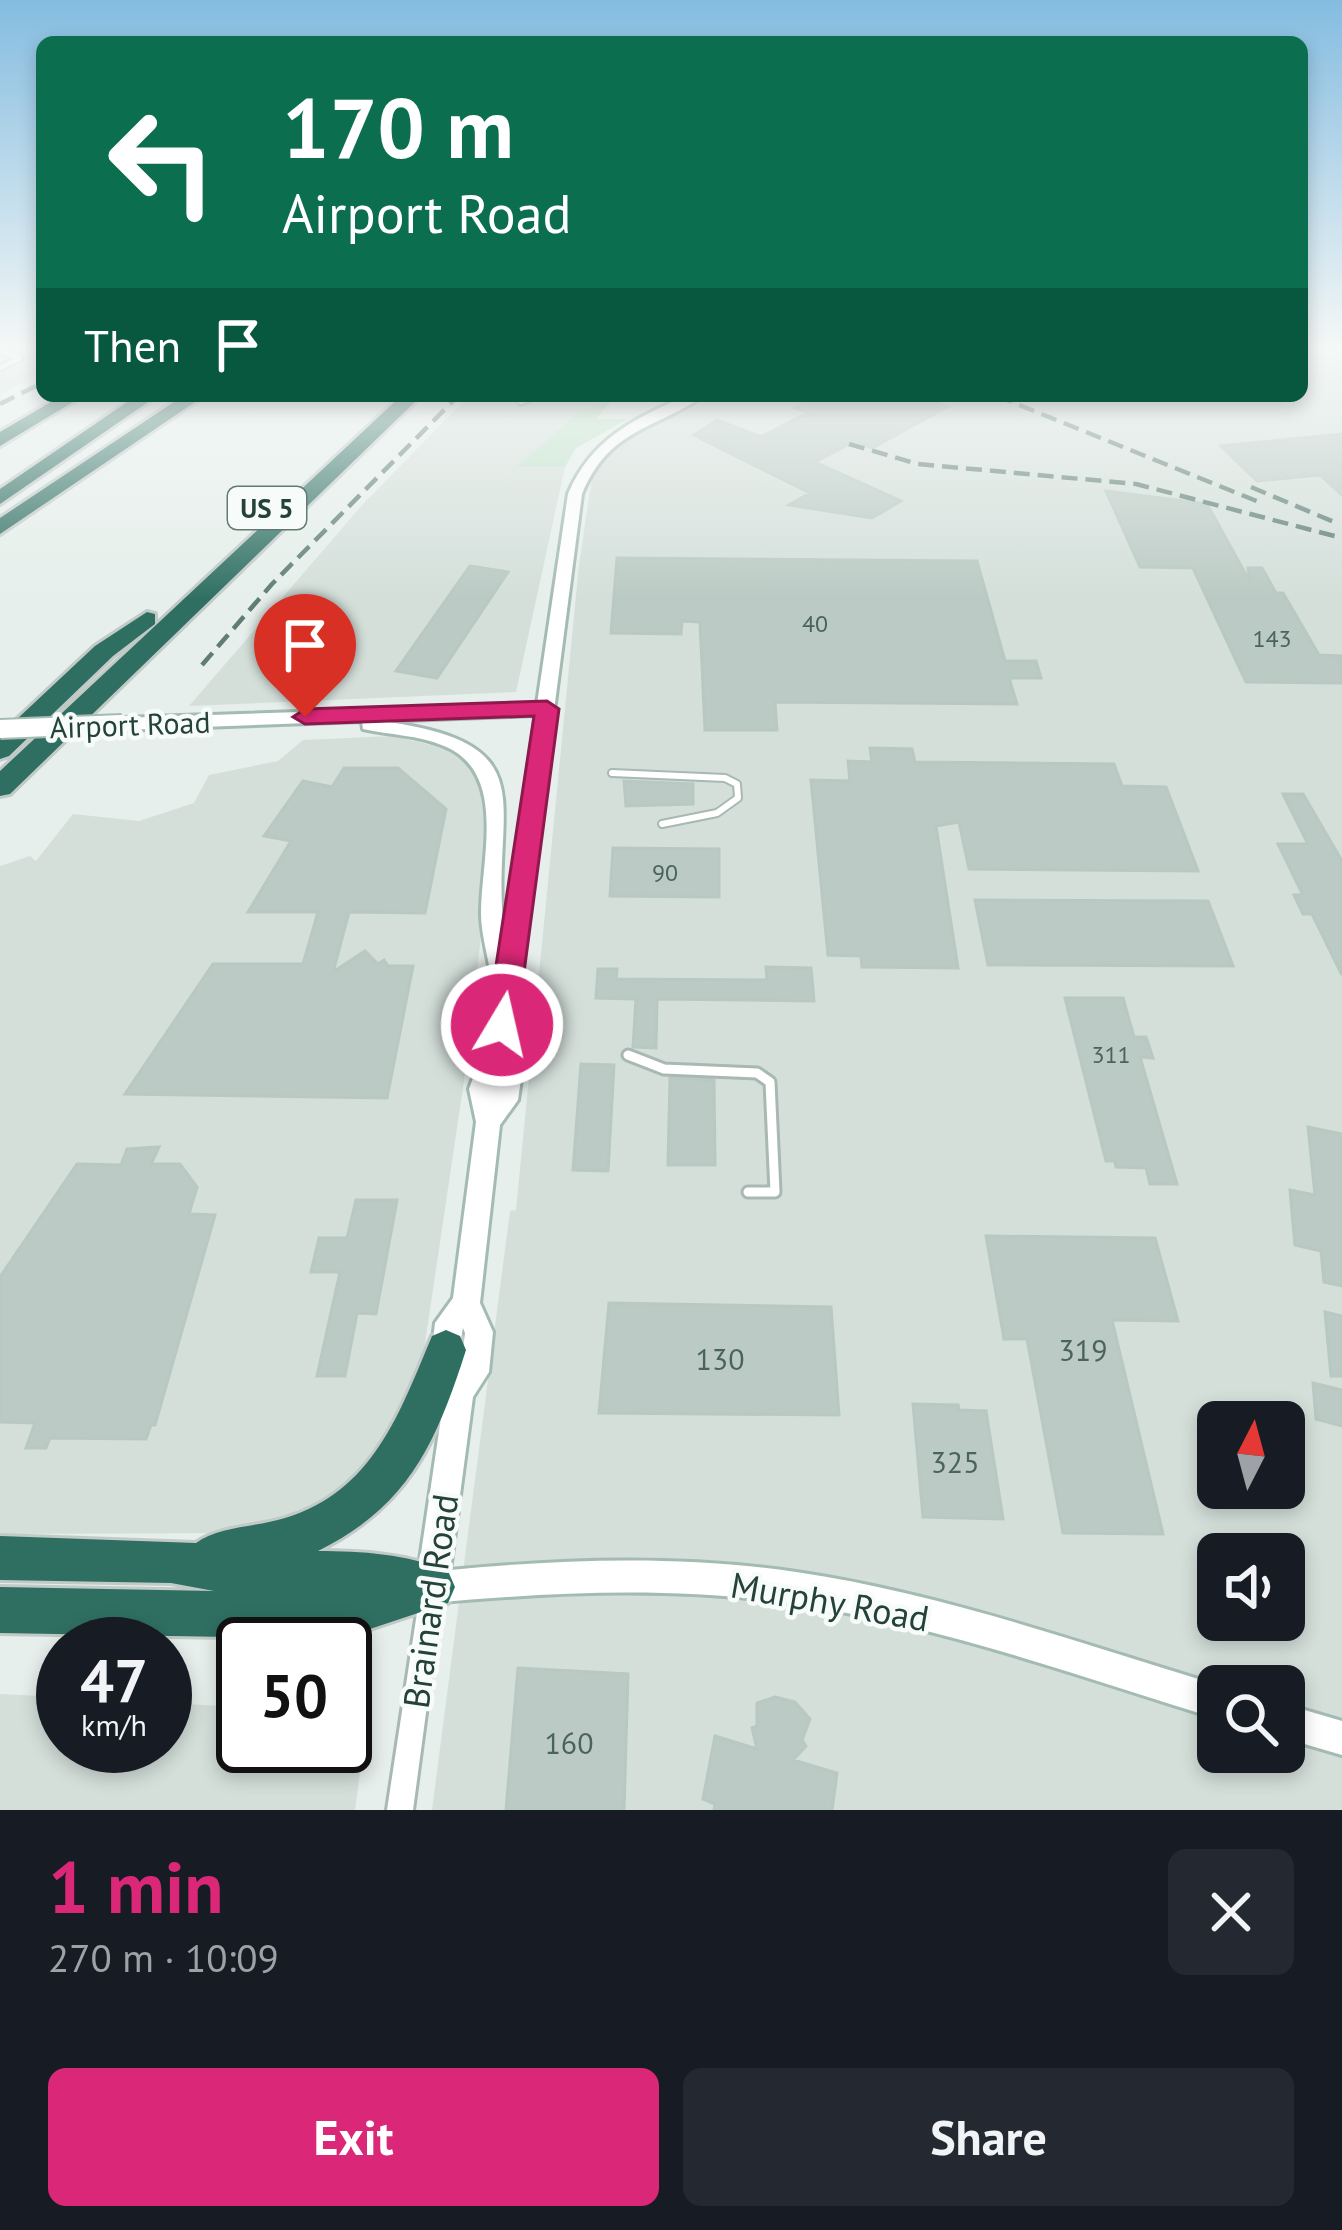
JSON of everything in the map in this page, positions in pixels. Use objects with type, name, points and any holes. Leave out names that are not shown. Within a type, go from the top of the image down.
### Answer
[{"type":"highway","points":[[0,498],[98,430]]},
{"type":"highway","points":[[0,528],[144,430]]},
{"type":"highway","name":"US 5","points":[[0,787],[14,759],[147,619],[349,430]]},
{"type":"highway","name":"US 5","points":[[14,759],[374,430]]},
{"type":"highway","points":[[0,750],[104,651],[147,619]]},
{"type":"highway","points":[[0,797],[14,759]]},
{"type":"highway","points":[[171,1562],[287,1544],[351,1510],[396,1464],[452,1371]]},
{"type":"highway","points":[[0,1558],[368,1574],[432,1587]]},
{"type":"highway","points":[[0,1610],[340,1616],[432,1587]]},
{"type":"main road","name":"Brainard Road","points":[[452,1371],[475,1372],[479,1333],[466,1304],[488,1122],[506,1100],[509,1079],[497,1060],[575,494],[592,454],[626,430]]},
{"type":"main road","name":"Airport Road","points":[[0,729],[547,709]]},
{"type":"main road","points":[[334,716],[437,736],[464,749],[486,770],[499,804],[492,917],[506,1000]]},
{"type":"main road","name":"Brainard Road","points":[[432,1587],[452,1371],[449,1322],[466,1304]]},
{"type":"main road","name":"Murphy Road","points":[[432,1587],[643,1576],[798,1588],[927,1617],[1197,1696]]},
{"type":"main road","points":[[1305,1727],[1342,1738]]},
{"type":"street","name":"Brainard Road","points":[[400,1810],[432,1587]]},
{"type":"lane","points":[[612,772],[623,777],[724,778],[737,784],[738,798],[717,813],[662,824]]},
{"type":"lane","points":[[628,1055],[664,1069],[757,1073],[770,1082],[775,1192],[748,1192]]},
{"type":"shaded area","points":[[435,430],[559,430],[519,467],[565,467],[516,692],[189,706],[363,504]]},
{"type":"shaded area","points":[[643,430],[1342,430],[1342,1810],[432,1810],[510,1211],[516,1210],[579,565],[593,470],[627,438]]},
{"type":"shaded area","points":[[394,736],[447,749],[474,767],[487,791],[488,820],[485,902],[464,1081],[418,1390],[388,1453],[341,1499],[245,1533],[0,1534],[0,866],[30,856],[36,861],[73,814],[139,821],[194,803],[209,775],[278,761],[303,740]]},
{"type":"shaded area","points":[[0,1694],[36,1696],[36,1773],[192,1773],[192,1704],[216,1706],[216,1773],[360,1773],[355,1810],[0,1810]]},
{"type":"green space","points":[[558,430],[607,430],[576,448],[565,467],[517,467]]},
{"type":"building","points":[[701,430],[744,430],[761,437],[774,430],[904,430],[872,448],[855,441],[815,462],[901,501],[872,518],[789,505],[810,493],[694,435]]},
{"type":"building","points":[[1342,434],[1342,495],[1320,475],[1257,481],[1221,446]]},
{"type":"building","points":[[1106,491],[1207,504],[1250,582],[1248,568],[1262,568],[1276,593],[1283,593],[1319,655],[1342,656],[1342,683],[1246,682],[1193,568],[1140,567]]},
{"type":"building","points":[[617,558],[977,561],[1005,661],[1036,661],[1041,678],[1009,678],[1017,704],[775,702],[777,730],[705,730],[700,622],[682,621],[681,634],[611,633]]},
{"type":"building","points":[[470,566],[508,572],[437,678],[396,671]]},
{"type":"building","points":[[870,748],[912,749],[915,762],[1114,764],[1122,786],[1166,787],[1198,871],[969,869],[959,822],[936,826],[958,968],[862,967],[861,956],[828,955],[811,780],[850,781],[848,761],[872,762]]},
{"type":"building","points":[[344,768],[398,768],[446,809],[425,913],[349,912],[333,972],[365,951],[378,964],[384,960],[388,966],[413,966],[387,1098],[125,1094],[213,964],[303,964],[318,912],[248,912],[291,841],[264,836],[303,781],[332,787]]},
{"type":"building","points":[[624,781],[693,784],[693,804],[626,806]]},
{"type":"building","points":[[1283,794],[1303,794],[1342,861],[1342,975],[1312,914],[1303,914],[1294,895],[1303,895],[1278,844],[1308,844]]},
{"type":"building","points":[[613,848],[719,849],[719,897],[610,896]]},
{"type":"building","points":[[975,900],[1208,901],[1233,966],[988,965]]},
{"type":"building","points":[[766,967],[811,968],[814,1001],[657,999],[656,1048],[633,1047],[636,999],[596,998],[598,969],[617,969],[616,979],[767,980]]},
{"type":"building","points":[[1065,998],[1123,998],[1134,1037],[1146,1037],[1153,1058],[1140,1057],[1177,1184],[1150,1184],[1146,1168],[1116,1167],[1115,1161],[1106,1161]]},
{"type":"building","points":[[581,1064],[614,1065],[608,1171],[573,1170]]},
{"type":"building","points":[[670,1078],[714,1080],[715,1165],[668,1165]]},
{"type":"building","points":[[1308,1127],[1342,1134],[1342,1286],[1324,1282],[1321,1251],[1295,1245],[1290,1190],[1315,1195]]},
{"type":"building","points":[[159,1147],[151,1164],[180,1164],[197,1187],[189,1214],[215,1215],[155,1425],[146,1439],[50,1438],[46,1448],[26,1448],[35,1423],[0,1422],[0,1277],[77,1164],[121,1165],[127,1149]]},
{"type":"building","points":[[356,1200],[397,1200],[376,1314],[357,1313],[345,1376],[317,1376],[340,1272],[311,1272],[319,1238],[347,1238]]},
{"type":"building","points":[[986,1236],[1155,1238],[1178,1321],[1112,1320],[1163,1534],[1063,1533],[1027,1339],[1004,1339]]},
{"type":"building","points":[[609,1303],[831,1307],[839,1415],[599,1413]]},
{"type":"building","points":[[1325,1312],[1342,1316],[1342,1376],[1331,1376]]},
{"type":"building","points":[[1313,1383],[1342,1390],[1342,1426],[1316,1419]]},
{"type":"building","points":[[913,1404],[986,1411],[1003,1519],[923,1517]]},
{"type":"building","points":[[518,1668],[628,1674],[624,1810],[506,1810]]},
{"type":"building","points":[[775,1697],[795,1702],[810,1719],[802,1740],[806,1746],[793,1760],[837,1773],[832,1810],[714,1810],[715,1804],[703,1799],[715,1736],[757,1749],[752,1728],[757,1726],[757,1703]]},
{"type":"railway","points":[[202,665],[272,584],[424,430]]},
{"type":"railway","points":[[1082,430],[1264,504]]},
{"type":"railway","points":[[849,444],[918,464],[1136,484],[1342,538]]},
{"type":"railway","points":[[1251,487],[1334,522]]},
{"type":"route","points":[[305,717],[547,709],[502,1025]]}]
